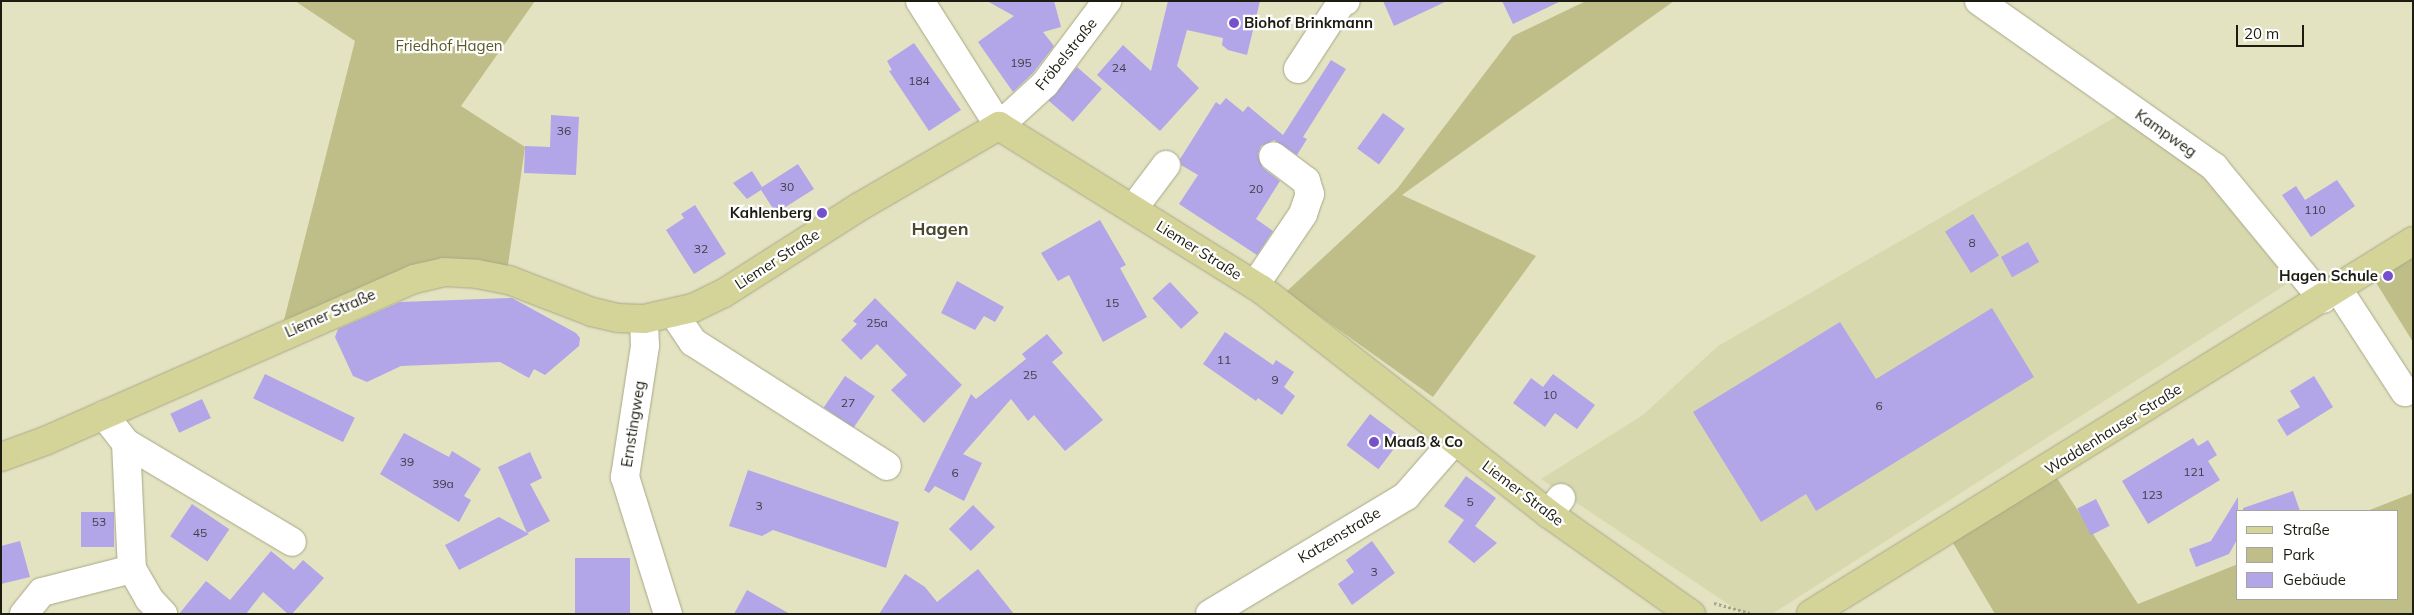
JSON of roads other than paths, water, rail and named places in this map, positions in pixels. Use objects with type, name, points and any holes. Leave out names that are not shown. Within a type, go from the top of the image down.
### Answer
[{"type":"main road","name":"Liemer Straße","points":[[1,457],[104,416],[384,289],[444,272],[477,274],[509,280],[592,312],[644,318],[674,314],[724,294],[859,207],[999,126],[1255,285],[1454,441],[1491,462],[1555,506],[1691,614]]},
{"type":"main road","name":"Waddenhauser Straße","points":[[1811,614],[2331,294],[2413,241]]},
{"type":"street","points":[[920,1],[999,126]]},
{"type":"street","name":"Fröbelstraße","points":[[999,126],[1045,84],[1108,1]]},
{"type":"street","points":[[1298,69],[1346,1]]},
{"type":"street","name":"Kampweg","points":[[1979,1],[2214,167],[2331,294],[2405,392]]},
{"type":"street","points":[[1255,285],[1303,214],[1310,194],[1306,181],[1273,156]]},
{"type":"street","points":[[1133,209],[1166,165]]},
{"type":"street","points":[[674,314],[693,342],[887,466]]},
{"type":"street","name":"Ernstingweg","points":[[644,318],[645,346],[625,477],[668,614]]},
{"type":"street","points":[[104,416],[126,442],[292,542]]},
{"type":"street","name":"Katzenstraße","points":[[1210,614],[1406,496],[1454,441]]},
{"type":"street","points":[[126,442],[132,569],[149,599],[163,614]]},
{"type":"street","points":[[24,614],[42,592],[132,569]]},
{"type":"place","name":"Biohof Brinkmann","points":[[1234,23]]},
{"type":"place","name":"Kahlenberg","points":[[822,213]]},
{"type":"place","name":"Hagen Schule","points":[[2388,276]]},
{"type":"place","name":"Maaß & Co","points":[[1374,442]]},
{"type":"district","name":"Hagen","points":[[940,229]]},
{"type":"park label","name":"Friedhof Hagen","points":[[449,46]]}]
